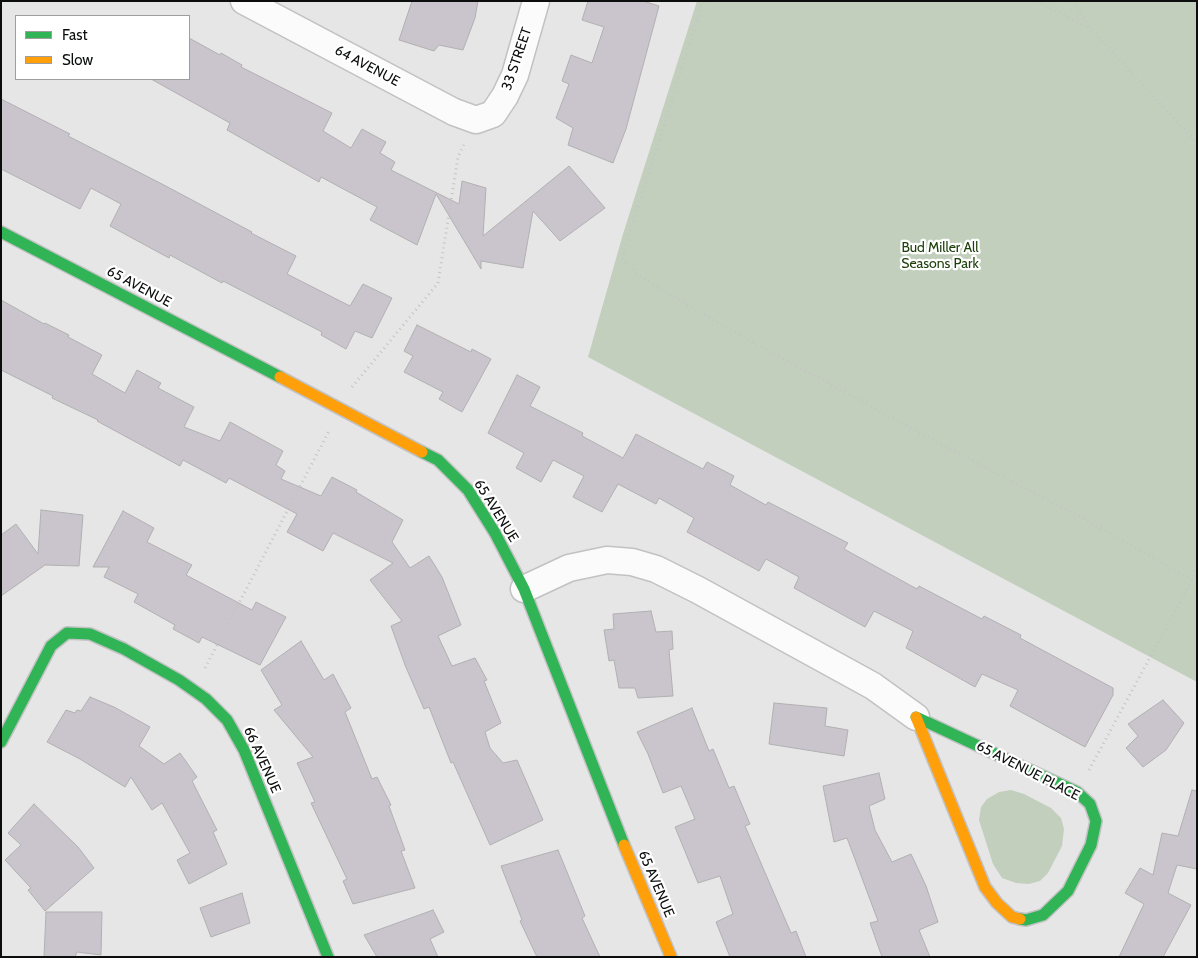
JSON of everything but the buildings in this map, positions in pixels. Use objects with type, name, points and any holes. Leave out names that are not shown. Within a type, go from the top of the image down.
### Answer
[{"type":"street","name":"64 AVENUE","points":[[244,1],[454,112],[476,120],[493,114]]},
{"type":"street","name":"33 STREET","points":[[493,114],[505,96],[515,75],[536,1]]},
{"type":"street","name":"65 AVENUE","points":[[1,232],[438,460],[468,490],[495,534],[524,589],[631,863],[671,957]]},
{"type":"street","name":"65 AVENUE PLACE","points":[[524,589],[569,568],[607,560],[632,562],[656,569],[873,686],[916,717],[1077,792],[1090,804],[1096,821],[1090,845],[1068,891],[1043,915],[1026,920],[1012,917],[985,887],[916,717]]},
{"type":"street","name":"66 AVENUE","points":[[1,742],[51,646],[67,632],[90,634],[124,649],[192,689],[206,699],[227,720],[244,750],[328,957]]},
{"type":"path","points":[[703,1],[622,258],[637,274],[745,338],[1099,528],[1197,583]]},
{"type":"path","points":[[1037,1],[1090,28]]},
{"type":"path","points":[[1072,1],[1090,28],[1197,144]]},
{"type":"path","points":[[348,394],[354,382],[438,283],[458,156]]},
{"type":"path","points":[[203,671],[329,431]]},
{"type":"path","points":[[1089,770],[1192,580],[1197,562]]},
{"type":"green space","name":"Bud Miller All Seasons Park","points":[[697,1],[1197,1],[1197,682],[588,357],[623,234]]},
{"type":"green space","points":[[1011,790],[1024,794],[1051,808],[1061,818],[1064,829],[1062,846],[1048,873],[1040,881],[1029,884],[1016,883],[1002,878],[993,864],[979,820],[981,807],[987,799],[999,792]]},
{"type":"traffic: fast","points":[[1,232],[280,377]]},
{"type":"traffic: fast","points":[[422,452],[438,460],[468,490],[495,533],[524,589],[624,845]]},
{"type":"traffic: fast","points":[[1,742],[51,646],[67,633],[90,634],[124,649],[179,680],[206,699],[227,720],[244,750],[328,957]]},
{"type":"traffic: fast","points":[[916,717],[1077,792],[1090,804],[1096,821],[1091,845],[1068,891],[1043,915],[1026,920],[1020,919]]},
{"type":"traffic: slow","points":[[280,377],[422,452]]},
{"type":"traffic: slow","points":[[916,717],[985,887],[997,903],[1012,917],[1020,919]]},
{"type":"traffic: slow","points":[[624,845],[671,957]]}]
